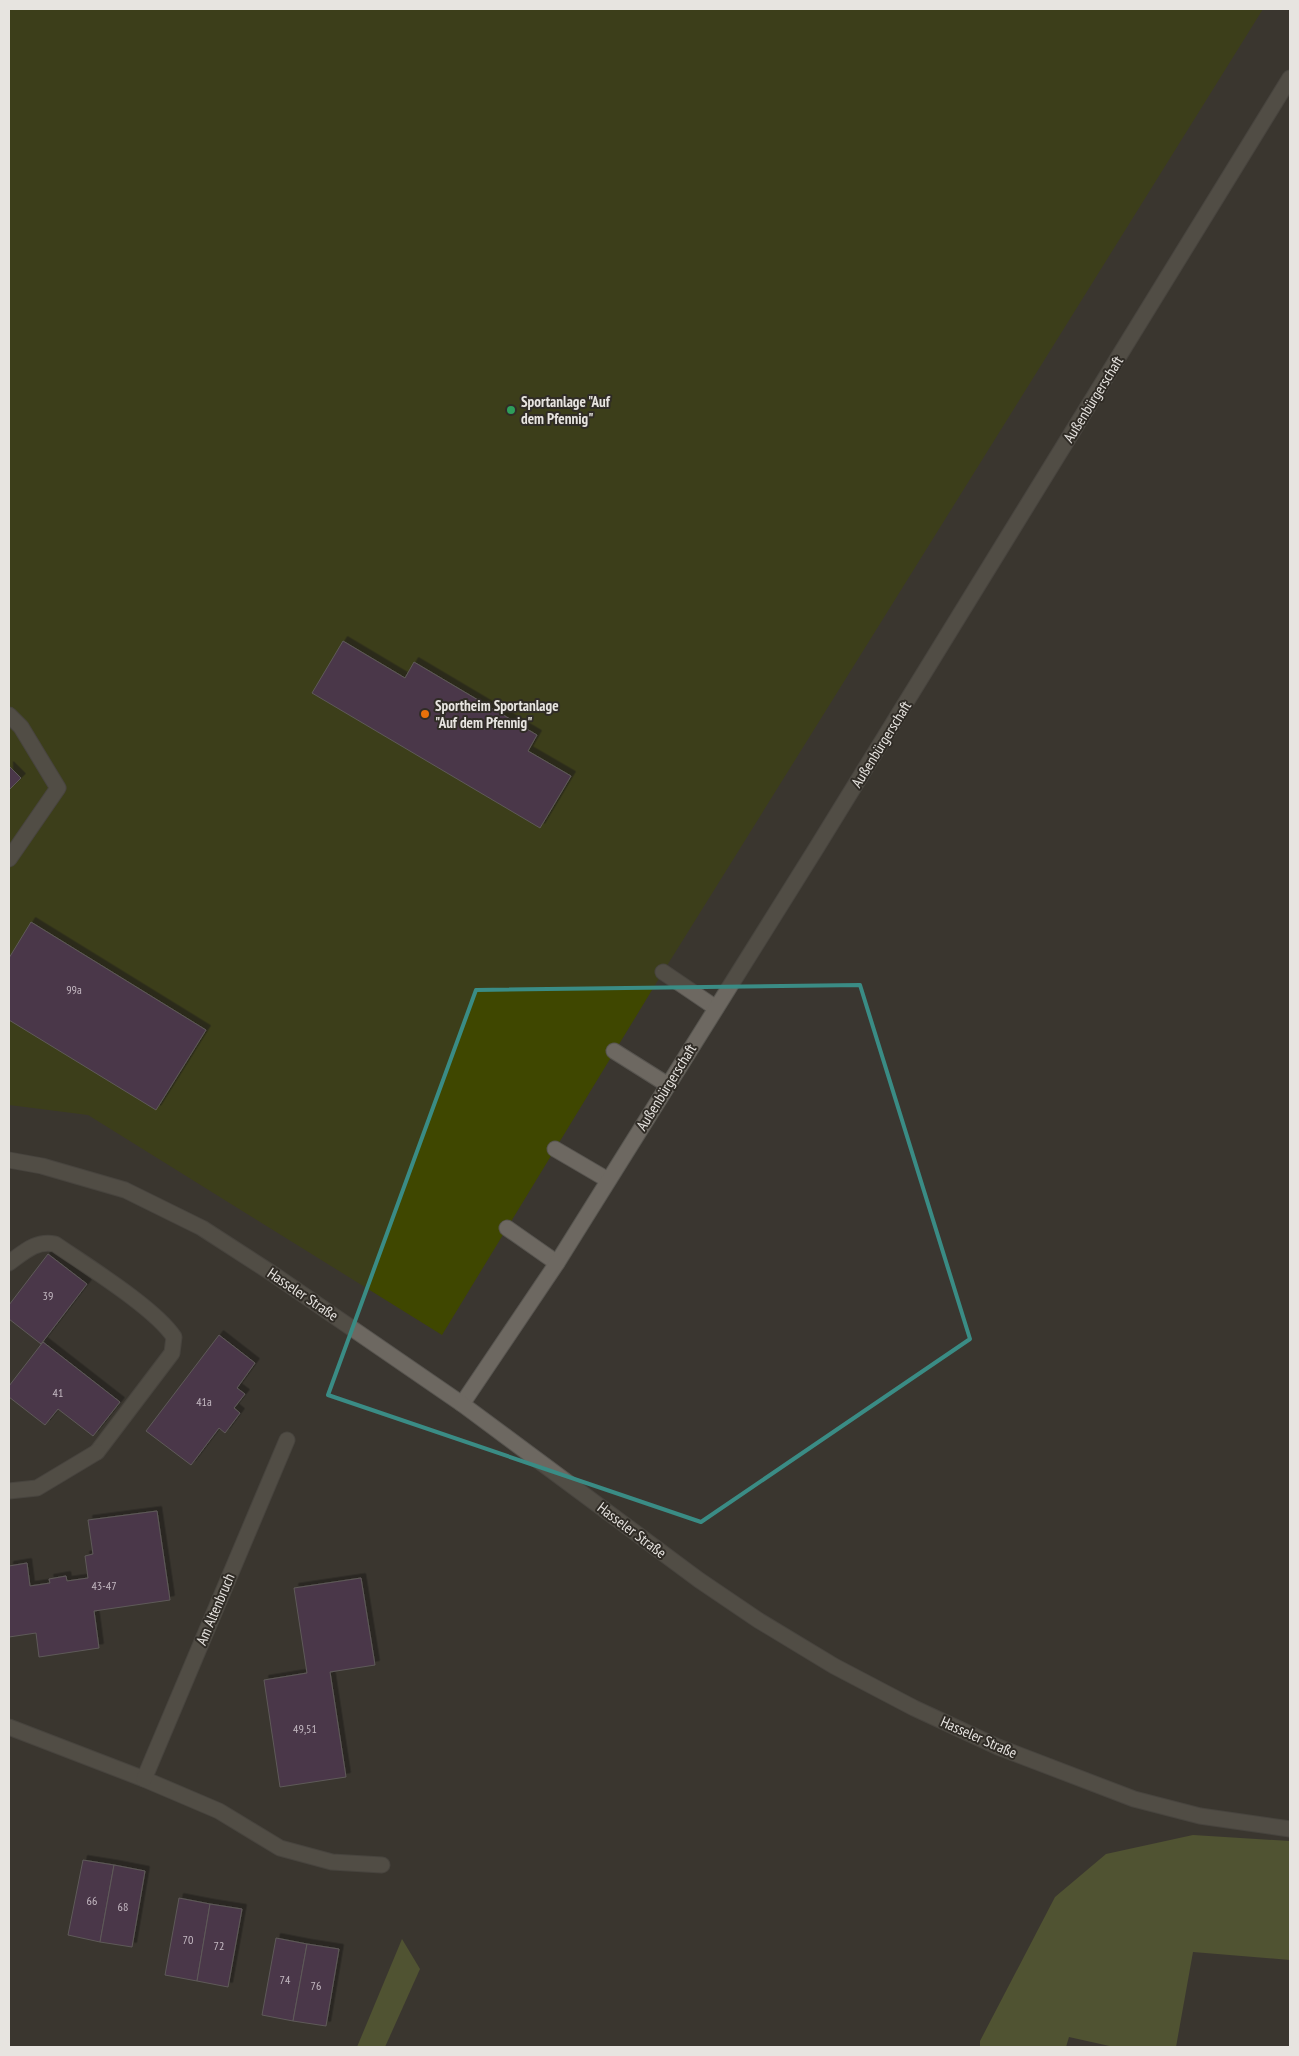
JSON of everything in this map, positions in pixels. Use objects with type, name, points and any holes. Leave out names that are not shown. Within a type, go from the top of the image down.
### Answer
[{"type":"street","name":"Außenbürgerschaft","points":[[462,1404],[557,1263],[822,838],[1290,78]]},
{"type":"street","points":[[9,715],[21,727],[58,788],[9,859]]},
{"type":"street","points":[[663,972],[716,1008]]},
{"type":"street","points":[[614,1051],[668,1085]]},
{"type":"street","points":[[555,1149],[608,1180]]},
{"type":"street","name":"Hasseler Straße","points":[[9,1160],[42,1166],[124,1190],[202,1228],[273,1274],[462,1404],[729,1600],[834,1666],[906,1704],[998,1747],[1134,1800],[1200,1816],[1290,1829]]},
{"type":"street","points":[[506,1228],[557,1263]]},
{"type":"street","points":[[9,1263],[44,1242],[56,1244],[135,1301],[167,1327],[174,1338],[172,1353],[97,1452],[38,1488],[9,1491]]},
{"type":"street","name":"Am Altenbruch","points":[[144,1779],[287,1440]]},
{"type":"street","points":[[9,1727],[144,1779],[219,1811],[280,1848],[332,1862],[382,1865]]},
{"type":"highlighted area","points":[[860,985],[970,1339],[701,1522],[328,1395],[476,990]]},
{"type":"green space","name":"Sportanlage \"Auf dem Pfennig\"","points":[[9,9],[1263,9],[663,972],[442,1335],[88,1115],[9,1105]]},
{"type":"green space","points":[[1193,1835],[1290,1841],[1290,1960],[1193,1952],[1176,2047],[1114,2047],[1069,2037],[1066,2047],[980,2047],[980,2041],[1055,1897],[1106,1854]]},
{"type":"green space","points":[[402,1939],[420,1969],[385,2047],[357,2047]]},
{"type":"building","name":"Sportheim Sportanlage \"Auf dem Pfennig\"","points":[[343,641],[405,678],[414,662],[537,735],[528,751],[571,776],[540,828],[312,693]]},
{"type":"building","points":[[9,766],[21,778],[9,790]]},
{"type":"building","points":[[31,922],[206,1030],[156,1110],[9,1020],[9,958]]},
{"type":"building","points":[[48,1254],[87,1284],[41,1344],[9,1319],[9,1305]]},
{"type":"building","points":[[219,1335],[255,1363],[237,1388],[245,1394],[234,1408],[240,1413],[225,1433],[219,1428],[191,1465],[146,1431]]},
{"type":"building","points":[[43,1342],[120,1402],[93,1436],[58,1409],[45,1425],[9,1397],[9,1386]]},
{"type":"building","points":[[157,1511],[170,1600],[94,1611],[99,1648],[39,1657],[36,1633],[9,1637],[9,1566],[27,1563],[30,1586],[50,1583],[49,1579],[66,1576],[67,1581],[88,1578],[85,1556],[93,1554],[88,1520]]},
{"type":"building","points":[[361,1578],[375,1665],[330,1672],[346,1777],[280,1787],[264,1680],[307,1673],[294,1588]]},
{"type":"building","points":[[83,1860],[114,1865],[100,1942],[68,1935]]},
{"type":"building","points":[[114,1865],[145,1871],[132,1947],[100,1942]]},
{"type":"building","points":[[179,1898],[210,1904],[197,1981],[165,1975]]},
{"type":"building","points":[[210,1904],[242,1909],[228,1987],[197,1981]]},
{"type":"building","points":[[276,1938],[307,1944],[293,2021],[262,2015]]},
{"type":"building","points":[[307,1944],[339,1949],[326,2026],[293,2021]]},
{"type":"place","name":"Sportanlage \"Auf dem Pfennig\"","points":[[511,410]]},
{"type":"place","name":"Sportheim Sportanlage \"Auf dem Pfennig\"","points":[[425,714]]}]
